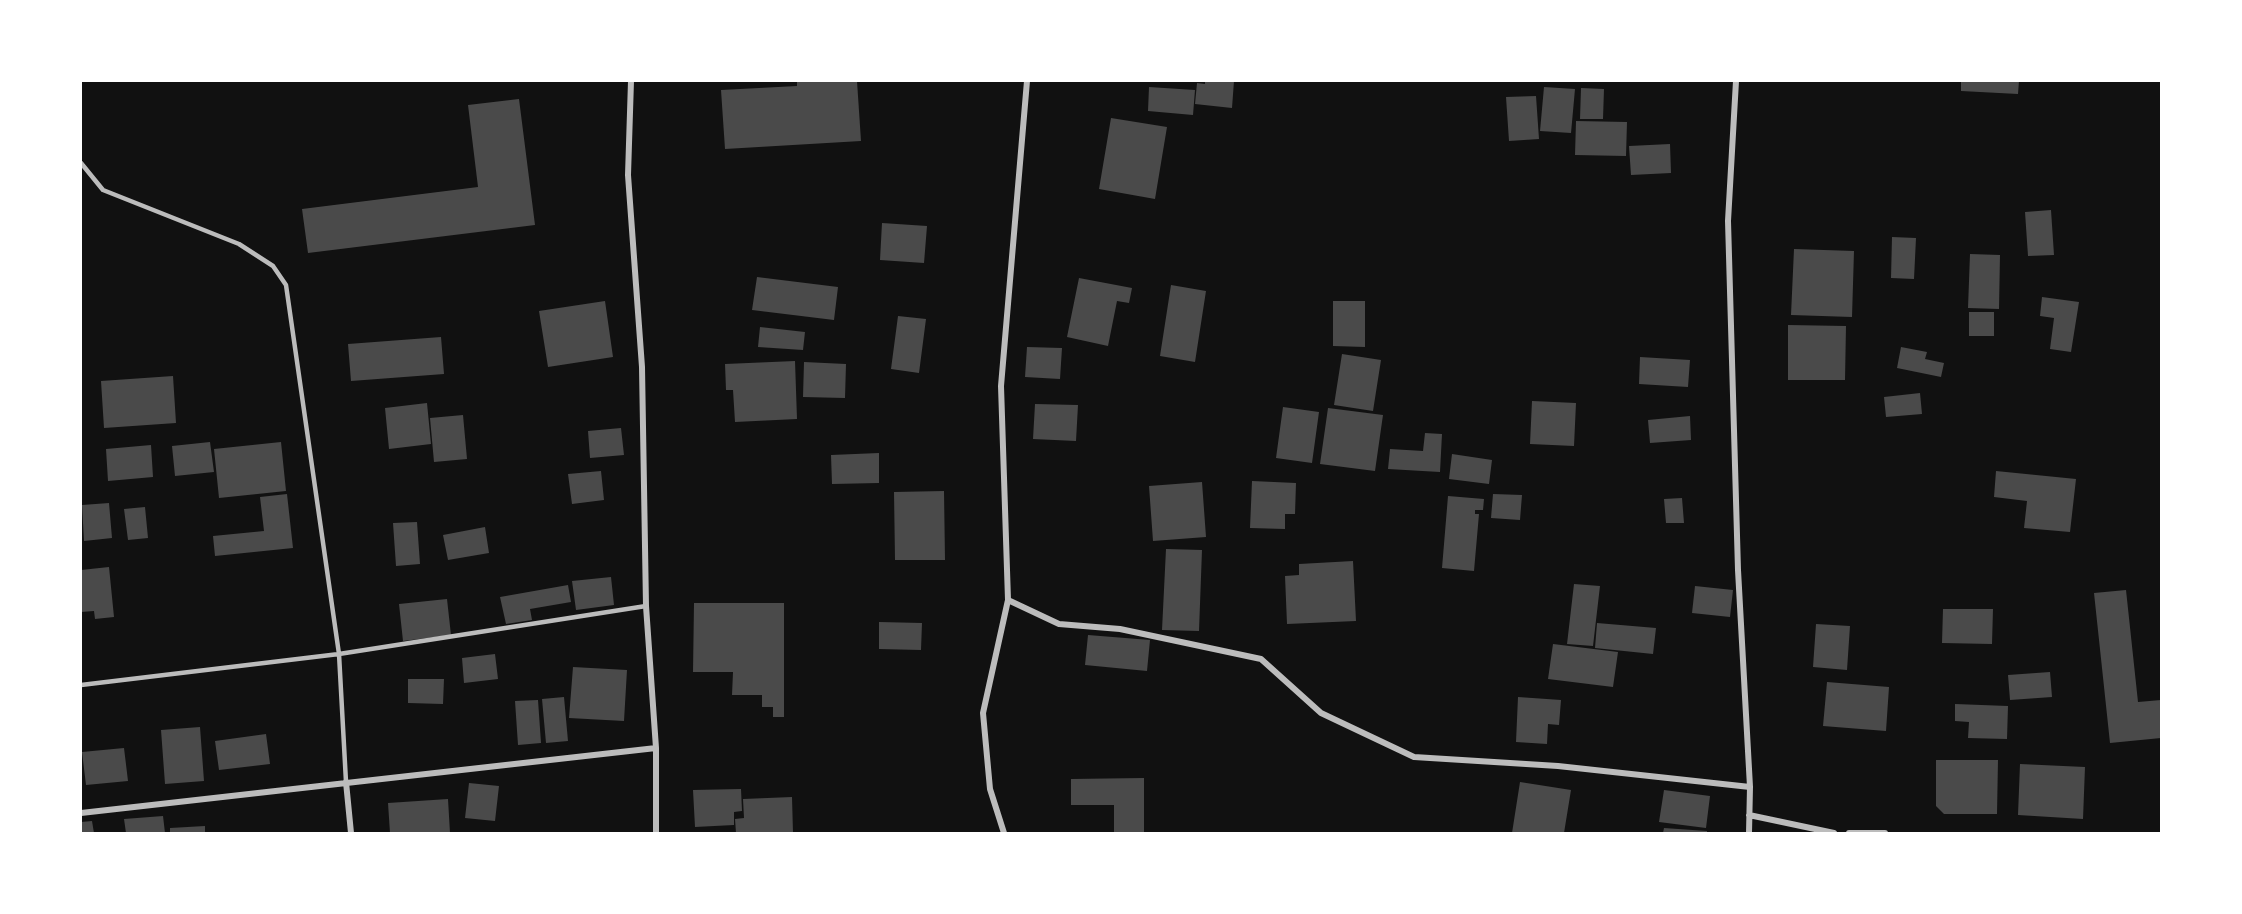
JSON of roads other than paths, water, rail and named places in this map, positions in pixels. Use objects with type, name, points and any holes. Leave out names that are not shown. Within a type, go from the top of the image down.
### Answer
[{"type":"street","points":[[631,81],[628,174],[642,367],[646,606],[656,748],[656,833]]},
{"type":"street","points":[[1004,833],[990,789],[983,713],[1008,600],[1001,386],[1027,81]]},
{"type":"street","points":[[1736,81],[1728,221],[1738,570],[1750,787],[1749,833]]},
{"type":"street","points":[[1008,600],[1059,624],[1120,629],[1261,660],[1321,713],[1414,757],[1558,766],[1750,787]]},
{"type":"street","points":[[81,813],[656,748]]},
{"type":"street","points":[[346,782],[351,833]]},
{"type":"street","points":[[1749,815],[1834,833]]},
{"type":"street","points":[[1849,833],[1886,833]]},
{"type":"lane","points":[[81,163],[103,190],[239,244],[273,266],[286,285],[339,654],[346,782]]},
{"type":"lane","points":[[81,685],[339,654],[646,606]]}]
